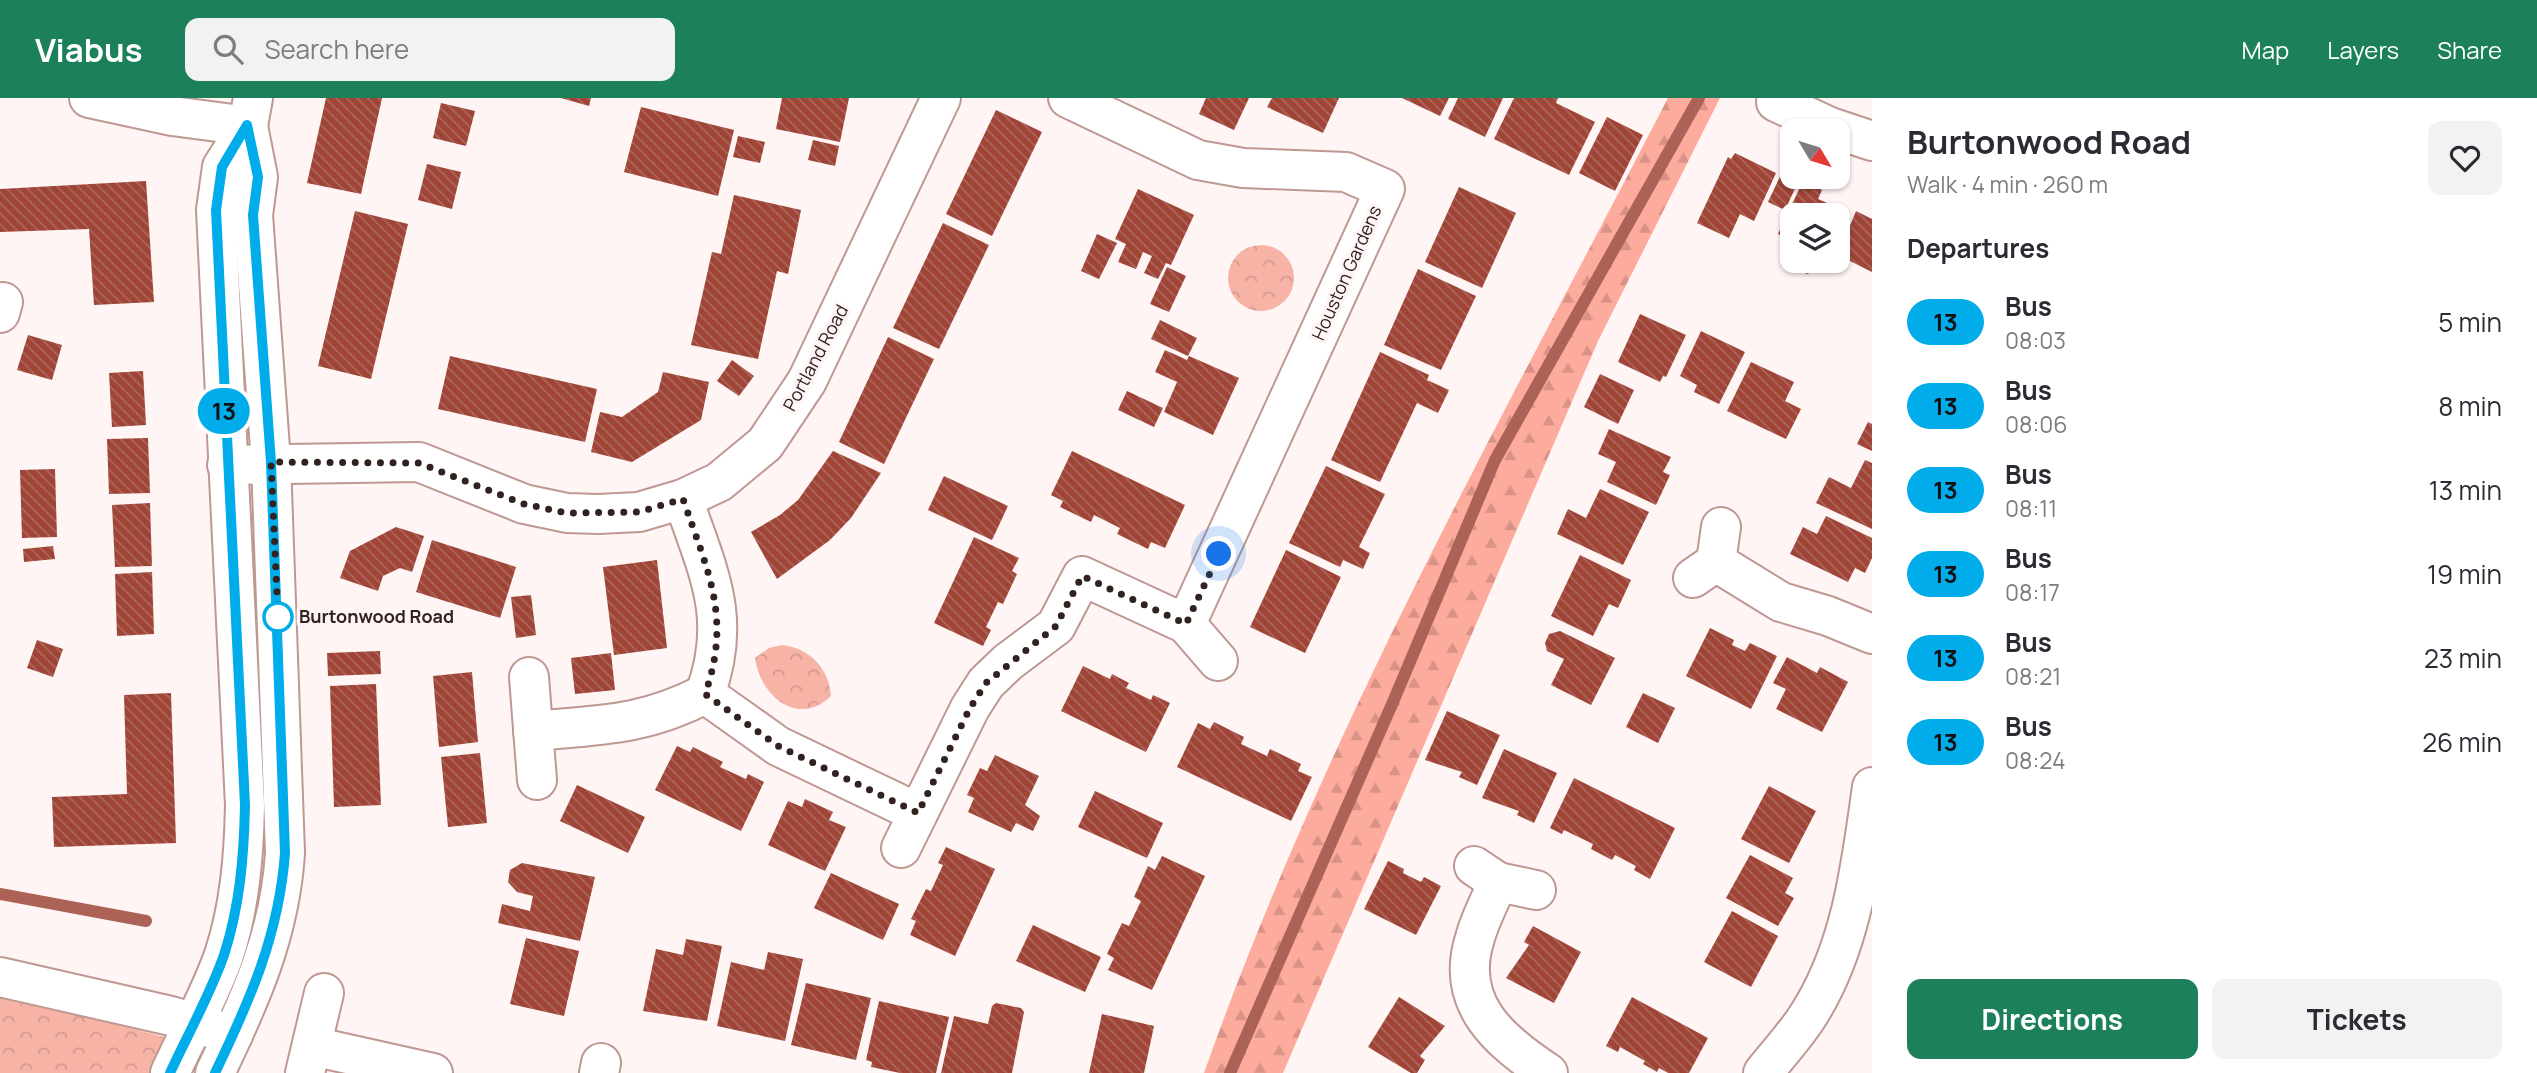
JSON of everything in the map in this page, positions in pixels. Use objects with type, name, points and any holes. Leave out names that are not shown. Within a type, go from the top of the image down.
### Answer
[{"type":"street","points":[[89,98],[172,116],[250,112]]},
{"type":"street","name":"Portland Road","points":[[227,465],[271,462],[419,463],[524,504],[567,513],[639,512],[683,499],[719,482],[744,463],[782,421],[813,369],[941,98]]},
{"type":"street","name":"Houston Gardens","points":[[1068,98],[1198,160],[1243,168],[1346,172],[1385,189],[1186,624]]},
{"type":"street","points":[[1776,102],[1835,112],[1872,141]]},
{"type":"street","points":[[215,1073],[264,965],[283,891],[285,853],[271,462],[253,215],[258,177],[250,112]]},
{"type":"street","points":[[170,1073],[224,954],[241,884],[245,805],[216,210],[222,167],[250,112]]},
{"type":"street","points":[[533,731],[637,722],[662,715],[705,694],[716,664],[719,629],[713,588],[683,499]]},
{"type":"street","points":[[1710,555],[1781,601],[1828,615],[1872,634]]},
{"type":"street","points":[[901,848],[970,708],[986,683],[1056,626],[1082,576],[1186,624],[1218,661]]},
{"type":"street","points":[[529,677],[537,780]]},
{"type":"street","points":[[705,694],[778,746],[918,813]]},
{"type":"street","points":[[1763,1073],[1809,1014],[1842,947],[1857,881],[1872,788]]},
{"type":"street","points":[[1536,890],[1486,874],[1470,962],[1472,987],[1488,1025],[1520,1055],[1548,1073]]},
{"type":"street","points":[[0,977],[194,1023],[233,1035]]},
{"type":"street","points":[[324,993],[308,1059],[433,1073]]},
{"type":"green space","points":[[1668,98],[1720,98],[1598,341],[1283,1073],[1204,1073],[1304,822],[1360,699],[1480,457]]},
{"type":"green space","points":[[1261,245],[1274,247],[1289,260],[1294,278],[1292,291],[1279,306],[1261,311],[1248,309],[1233,296],[1228,278],[1230,265],[1243,250]]},
{"type":"green space","points":[[782,645],[801,650],[816,662],[826,677],[831,696],[806,709],[782,703],[773,695],[758,672],[755,658],[769,648]]},
{"type":"green space","points":[[0,994],[168,1038],[152,1073],[0,1073]]},
{"type":"building","points":[[326,98],[382,98],[361,194],[307,183]]},
{"type":"building","points":[[561,98],[591,98],[589,106]]},
{"type":"building","points":[[782,98],[849,98],[840,142],[776,129]]},
{"type":"building","points":[[1206,98],[1249,98],[1234,130],[1199,114]]},
{"type":"building","points":[[1272,98],[1339,98],[1323,133],[1267,107]]},
{"type":"building","points":[[1402,98],[1449,98],[1440,116]]},
{"type":"building","points":[[1458,98],[1503,98],[1485,137],[1448,119]]},
{"type":"building","points":[[1514,98],[1558,98],[1556,103],[1595,122],[1569,175],[1494,139]]},
{"type":"building","points":[[441,103],[475,111],[466,146],[433,138]]},
{"type":"building","points":[[641,107],[734,130],[718,196],[624,172]]},
{"type":"building","points":[[996,110],[1042,132],[992,236],[946,214]]},
{"type":"building","points":[[1607,117],[1643,135],[1615,191],[1579,173]]},
{"type":"building","points":[[738,136],[765,142],[760,163],[733,157]]},
{"type":"building","points":[[813,140],[839,146],[835,166],[808,160]]},
{"type":"building","points":[[1735,153],[1776,173],[1754,221],[1740,214],[1729,238],[1697,223],[1728,157],[1731,159]]},
{"type":"building","points":[[427,164],[461,172],[452,209],[418,200]]},
{"type":"building","points":[[1780,176],[1780,189],[1795,189],[1788,203],[1780,203],[1780,208],[1768,202]]},
{"type":"building","points":[[146,181],[154,302],[94,305],[89,229],[0,232],[0,189]]},
{"type":"building","points":[[1459,187],[1516,213],[1482,288],[1425,262]]},
{"type":"building","points":[[1138,189],[1194,215],[1171,265],[1166,263],[1158,279],[1144,273],[1152,256],[1143,252],[1136,269],[1118,262],[1126,244],[1115,239]]},
{"type":"building","points":[[1799,189],[1820,189],[1822,190],[1818,199],[1827,203],[1793,203]]},
{"type":"building","points":[[734,195],[801,210],[788,274],[777,271],[758,359],[691,345],[712,252],[721,254]]},
{"type":"building","points":[[355,211],[408,224],[371,379],[318,366]]},
{"type":"building","points":[[1856,211],[1872,219],[1872,272],[1850,261],[1850,226]]},
{"type":"building","points":[[943,223],[989,245],[939,349],[893,328]]},
{"type":"building","points":[[1097,234],[1117,243],[1099,279],[1081,271]]},
{"type":"building","points":[[1167,267],[1186,276],[1169,312],[1150,304]]},
{"type":"building","points":[[1418,269],[1476,296],[1441,370],[1384,345]]},
{"type":"building","points":[[1640,314],[1686,335],[1666,377],[1663,376],[1660,382],[1618,362]]},
{"type":"building","points":[[1160,320],[1197,338],[1188,356],[1151,339]]},
{"type":"building","points":[[1701,331],[1745,352],[1719,404],[1694,392],[1697,385],[1680,376]]},
{"type":"building","points":[[28,335],[62,345],[52,380],[17,370]]},
{"type":"building","points":[[888,337],[934,359],[884,464],[839,442]]},
{"type":"building","points":[[1165,350],[1187,360],[1189,356],[1239,378],[1213,435],[1164,412],[1177,382],[1155,372]]},
{"type":"building","points":[[1380,352],[1429,375],[1427,380],[1449,390],[1438,413],[1417,403],[1380,482],[1331,460]]},
{"type":"building","points":[[450,356],[597,389],[585,442],[438,409]]},
{"type":"building","points":[[732,360],[754,376],[739,396],[717,381]]},
{"type":"building","points":[[1751,362],[1794,382],[1785,401],[1801,409],[1786,439],[1727,411]]},
{"type":"building","points":[[143,371],[146,425],[112,427],[109,373]]},
{"type":"building","points":[[663,372],[709,382],[701,420],[632,462],[591,452],[600,412],[622,417],[658,392]]},
{"type":"building","points":[[1600,374],[1634,390],[1618,424],[1584,407]]},
{"type":"building","points":[[1127,391],[1163,408],[1154,427],[1118,410]]},
{"type":"building","points":[[1868,422],[1872,424],[1872,451],[1857,444]]},
{"type":"building","points":[[1609,429],[1671,457],[1663,472],[1670,475],[1656,505],[1607,482],[1616,462],[1598,454]]},
{"type":"building","points":[[148,438],[150,493],[109,494],[107,439]]},
{"type":"building","points":[[833,451],[881,473],[851,518],[830,540],[777,579],[751,532],[780,515],[798,500]]},
{"type":"building","points":[[1072,451],[1185,505],[1165,548],[1151,542],[1148,549],[1117,534],[1120,528],[1094,515],[1091,522],[1060,507],[1063,501],[1051,495]]},
{"type":"building","points":[[1865,460],[1872,463],[1872,529],[1816,503],[1829,477],[1851,488]]},
{"type":"building","points":[[1326,466],[1385,494],[1359,547],[1370,553],[1363,569],[1343,560],[1340,567],[1289,543]]},
{"type":"building","points":[[55,469],[57,537],[22,538],[20,470]]},
{"type":"building","points":[[944,476],[1008,506],[992,540],[928,510]]},
{"type":"building","points":[[1600,489],[1649,512],[1623,565],[1557,534],[1568,509],[1586,518]]},
{"type":"building","points":[[150,503],[152,566],[115,567],[112,505]]},
{"type":"building","points":[[1826,516],[1872,538],[1872,558],[1865,573],[1855,568],[1848,582],[1790,554],[1803,527],[1817,534]]},
{"type":"building","points":[[396,527],[424,536],[412,572],[400,568],[383,576],[378,591],[340,578],[350,551]]},
{"type":"building","points":[[974,537],[1019,558],[1012,571],[1017,574],[1003,604],[998,602],[986,627],[991,630],[983,646],[934,623]]},
{"type":"building","points":[[432,540],[516,567],[500,618],[416,592]]},
{"type":"building","points":[[53,546],[55,559],[24,562],[23,549]]},
{"type":"building","points":[[1286,550],[1341,577],[1305,653],[1250,627]]},
{"type":"building","points":[[1580,555],[1631,580],[1618,608],[1609,604],[1593,636],[1551,616]]},
{"type":"building","points":[[657,560],[667,648],[614,655],[603,567]]},
{"type":"building","points":[[152,572],[154,634],[117,636],[115,574]]},
{"type":"building","points":[[531,595],[536,635],[516,638],[511,597]]},
{"type":"building","points":[[1710,628],[1734,640],[1732,645],[1745,651],[1750,643],[1777,656],[1751,709],[1686,676]]},
{"type":"building","points":[[1560,631],[1615,658],[1591,705],[1551,685],[1564,659],[1547,651],[1545,643],[1549,634]]},
{"type":"building","points":[[37,640],[63,649],[53,677],[27,668]]},
{"type":"building","points":[[380,651],[381,674],[328,676],[327,653]]},
{"type":"building","points":[[611,653],[615,690],[575,694],[571,658]]},
{"type":"building","points":[[1787,657],[1817,673],[1820,667],[1848,682],[1822,732],[1776,709],[1786,689],[1773,683]]},
{"type":"building","points":[[1083,666],[1110,679],[1112,674],[1129,683],[1126,688],[1151,700],[1153,695],[1170,703],[1146,752],[1061,711]]},
{"type":"building","points":[[472,672],[478,742],[439,747],[433,676]]},
{"type":"building","points":[[376,684],[381,805],[334,807],[330,686]]},
{"type":"building","points":[[171,693],[176,843],[54,847],[52,797],[127,794],[124,695]]},
{"type":"building","points":[[1643,693],[1675,708],[1658,743],[1626,727]]},
{"type":"building","points":[[1447,711],[1500,735],[1477,785],[1459,777],[1462,772],[1425,760]]},
{"type":"building","points":[[1214,722],[1244,737],[1241,744],[1267,756],[1270,749],[1301,764],[1298,771],[1312,777],[1291,821],[1177,767],[1198,723],[1210,729]]},
{"type":"building","points":[[677,746],[690,752],[693,747],[723,762],[720,767],[746,779],[748,774],[764,782],[741,831],[655,790]]},
{"type":"building","points":[[1504,749],[1557,773],[1534,823],[1517,815],[1519,811],[1482,798]]},
{"type":"building","points":[[480,753],[487,823],[448,827],[441,757]]},
{"type":"building","points":[[995,755],[1039,776],[1025,805],[1040,816],[1033,831],[1016,823],[1011,832],[968,812],[974,798],[967,795],[980,768],[987,771]]},
{"type":"building","points":[[1574,778],[1675,828],[1650,879],[1634,870],[1636,866],[1615,855],[1612,860],[1591,849],[1593,844],[1564,830],[1562,834],[1550,828]]},
{"type":"building","points":[[577,785],[645,817],[628,853],[560,821]]},
{"type":"building","points":[[1769,786],[1816,811],[1789,863],[1741,839]]},
{"type":"building","points":[[1095,791],[1163,823],[1147,858],[1078,827]]},
{"type":"building","points":[[805,799],[833,812],[829,820],[846,827],[825,871],[768,845],[788,801],[802,807]]},
{"type":"building","points":[[946,847],[995,869],[955,956],[910,935],[916,921],[911,919],[926,889],[931,891],[943,865],[938,863]]},
{"type":"building","points":[[1750,855],[1793,878],[1785,893],[1794,898],[1778,926],[1726,898]]},
{"type":"building","points":[[1162,856],[1205,876],[1152,990],[1108,970],[1114,958],[1107,954],[1122,923],[1129,926],[1141,901],[1134,897],[1148,866],[1155,870]]},
{"type":"building","points":[[1388,861],[1421,882],[1424,877],[1441,886],[1416,935],[1364,909]]},
{"type":"building","points":[[522,863],[595,877],[580,941],[498,923],[502,904],[530,911],[533,896],[517,892],[508,882],[510,870]]},
{"type":"building","points":[[831,873],[899,904],[883,940],[814,908]]},
{"type":"building","points":[[1732,911],[1778,936],[1751,987],[1704,962]]},
{"type":"building","points":[[1033,925],[1101,957],[1085,992],[1016,961]]},
{"type":"building","points":[[1533,926],[1581,952],[1554,1003],[1506,978],[1529,945],[1524,942]]},
{"type":"building","points":[[526,938],[579,951],[564,1016],[510,1004]]},
{"type":"building","points":[[686,939],[722,946],[707,1021],[643,1011],[656,949],[683,955]]},
{"type":"building","points":[[768,952],[803,959],[785,1041],[717,1026],[731,962],[764,970]]},
{"type":"building","points":[[806,983],[871,998],[856,1060],[791,1045]]},
{"type":"building","points":[[1399,997],[1445,1026],[1420,1056],[1425,1060],[1417,1073],[1411,1073],[1368,1047]]},
{"type":"building","points":[[1632,997],[1708,1038],[1689,1073],[1668,1073],[1659,1068],[1657,1072],[1643,1064],[1645,1061],[1620,1047],[1618,1052],[1606,1046]]},
{"type":"building","points":[[879,1001],[949,1017],[936,1073],[900,1073],[871,1067],[872,1062],[866,1060]]},
{"type":"building","points":[[996,1003],[1021,1008],[1024,1012],[1012,1073],[941,1073],[954,1016],[988,1024],[992,1006]]},
{"type":"building","points":[[1102,1014],[1154,1026],[1144,1073],[1089,1073]]},
{"type":"waterway","points":[[1230,1073],[1393,702],[1495,460],[1699,98]]},
{"type":"waterway","points":[[0,894],[146,921]]},
{"type":"bus line","name":"13","points":[[170,1073],[224,954],[241,884],[245,805],[216,210],[222,167],[247,125],[258,177],[253,215],[271,462],[286,810],[285,853],[283,891],[264,965],[215,1073]]},
{"type":"place","name":"Burtonwood Road","points":[[278,617]]},
{"type":"route","points":[[278,617],[271,462],[419,463],[469,480],[524,504],[567,513],[639,512],[683,499],[713,588],[719,629],[716,664],[705,694],[778,746],[918,813],[970,708],[986,683],[1008,662],[1041,641],[1056,626],[1082,576],[1186,624],[1219,554]]}]
